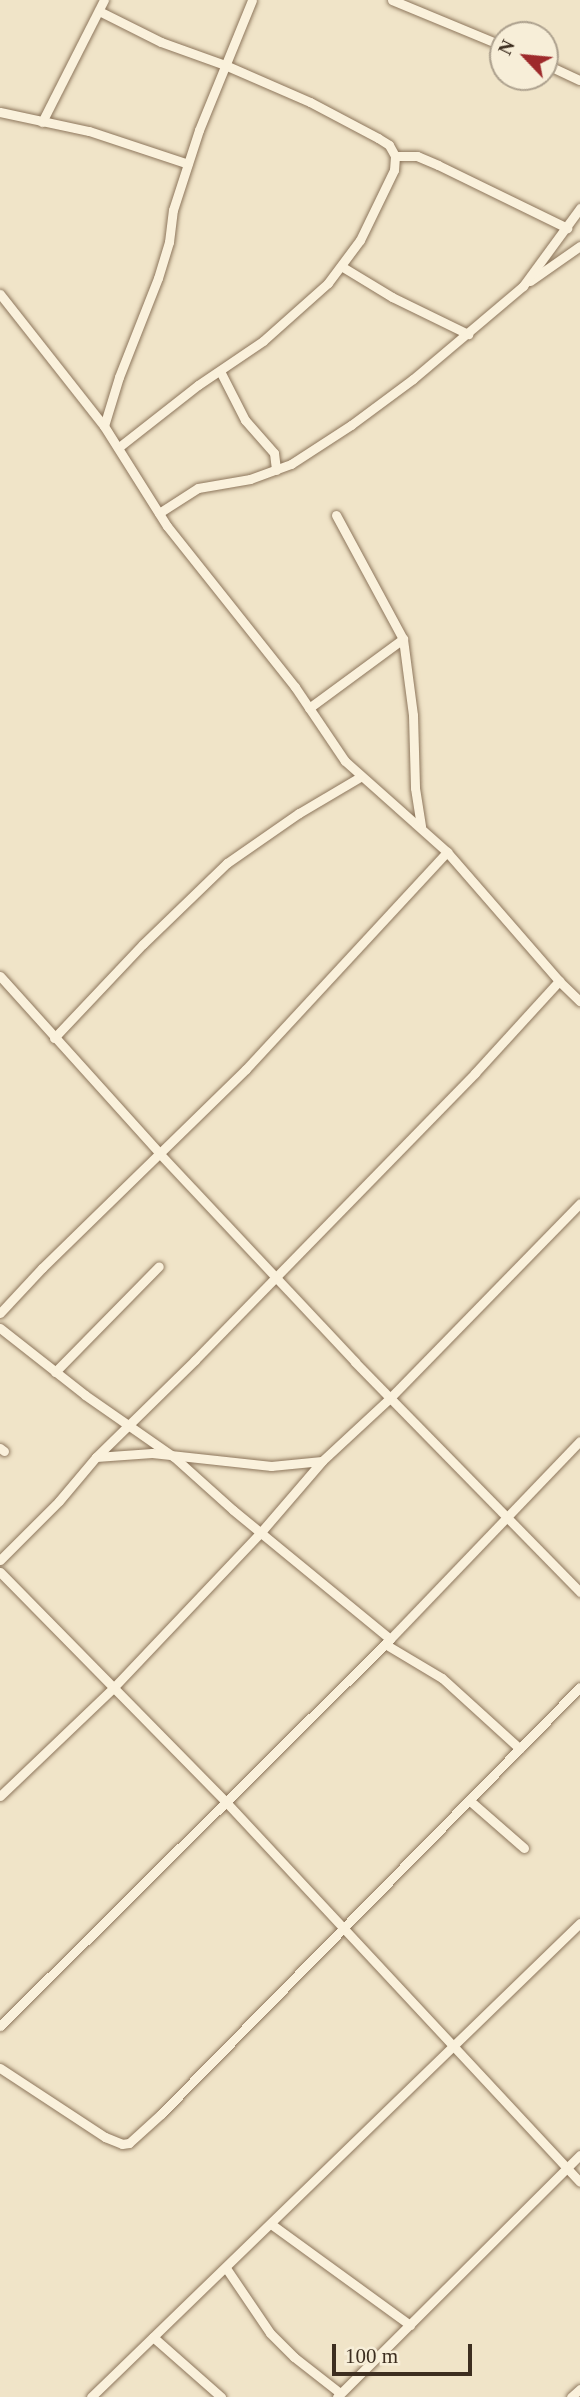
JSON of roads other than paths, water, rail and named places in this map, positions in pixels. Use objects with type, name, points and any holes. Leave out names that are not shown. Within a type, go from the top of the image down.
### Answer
[{"type":"street","points":[[42,122],[104,0]]},
{"type":"street","points":[[104,426],[119,377],[161,269],[173,210],[188,164],[252,0]]},
{"type":"street","points":[[392,0],[489,40]]},
{"type":"street","points":[[99,11],[161,42],[225,65],[310,102],[371,134],[388,145],[395,156],[394,170],[377,208],[360,240],[341,267],[296,314],[119,447]]},
{"type":"street","points":[[559,70],[580,80]]},
{"type":"street","points":[[0,111],[96,132],[188,164]]},
{"type":"street","points":[[395,156],[417,156],[567,228]]},
{"type":"street","points":[[523,286],[580,208]]},
{"type":"street","points":[[159,513],[198,488],[250,479],[276,470],[351,425],[468,334],[523,286],[580,246]]},
{"type":"street","points":[[341,267],[392,297],[468,334]]},
{"type":"street","points":[[0,294],[104,426],[159,513],[309,708],[330,742],[360,777],[447,852],[559,981],[580,1000]]},
{"type":"street","points":[[220,371],[245,420],[274,453],[276,470]]},
{"type":"street","points":[[336,515],[403,639],[413,715],[415,788],[421,827]]},
{"type":"street","points":[[309,708],[403,639]]},
{"type":"street","points":[[54,1038],[143,944],[227,863],[299,813],[360,777]]},
{"type":"street","points":[[0,1313],[246,1069],[447,852]]},
{"type":"street","points":[[0,976],[160,1154],[390,1398],[508,1515],[580,1592]]},
{"type":"street","points":[[0,1560],[59,1501],[96,1457],[475,1073],[559,981]]},
{"type":"street","points":[[0,1796],[115,1686],[261,1532],[322,1461],[390,1398],[580,1203]]},
{"type":"street","points":[[55,1372],[159,1266]]},
{"type":"street","points":[[0,1328],[55,1372],[174,1457],[388,1642],[442,1678],[520,1749]]},
{"type":"street","points":[[0,2026],[388,1642],[580,1441]]},
{"type":"street","points":[[96,1457],[128,1452],[271,1466],[322,1461]]},
{"type":"street","points":[[0,1572],[115,1686],[226,1802],[580,2182]]},
{"type":"street","points":[[0,2068],[105,2137],[127,2144],[161,2115],[580,1686]]},
{"type":"street","points":[[469,1800],[524,1848]]},
{"type":"street","points":[[90,2397],[580,1923]]},
{"type":"street","points":[[226,2268],[270,2333],[338,2395],[580,2155]]},
{"type":"street","points":[[271,2224],[410,2325]]},
{"type":"street","points":[[153,2337],[221,2397]]},
{"type":"street","points":[[572,2397],[580,2389]]}]
